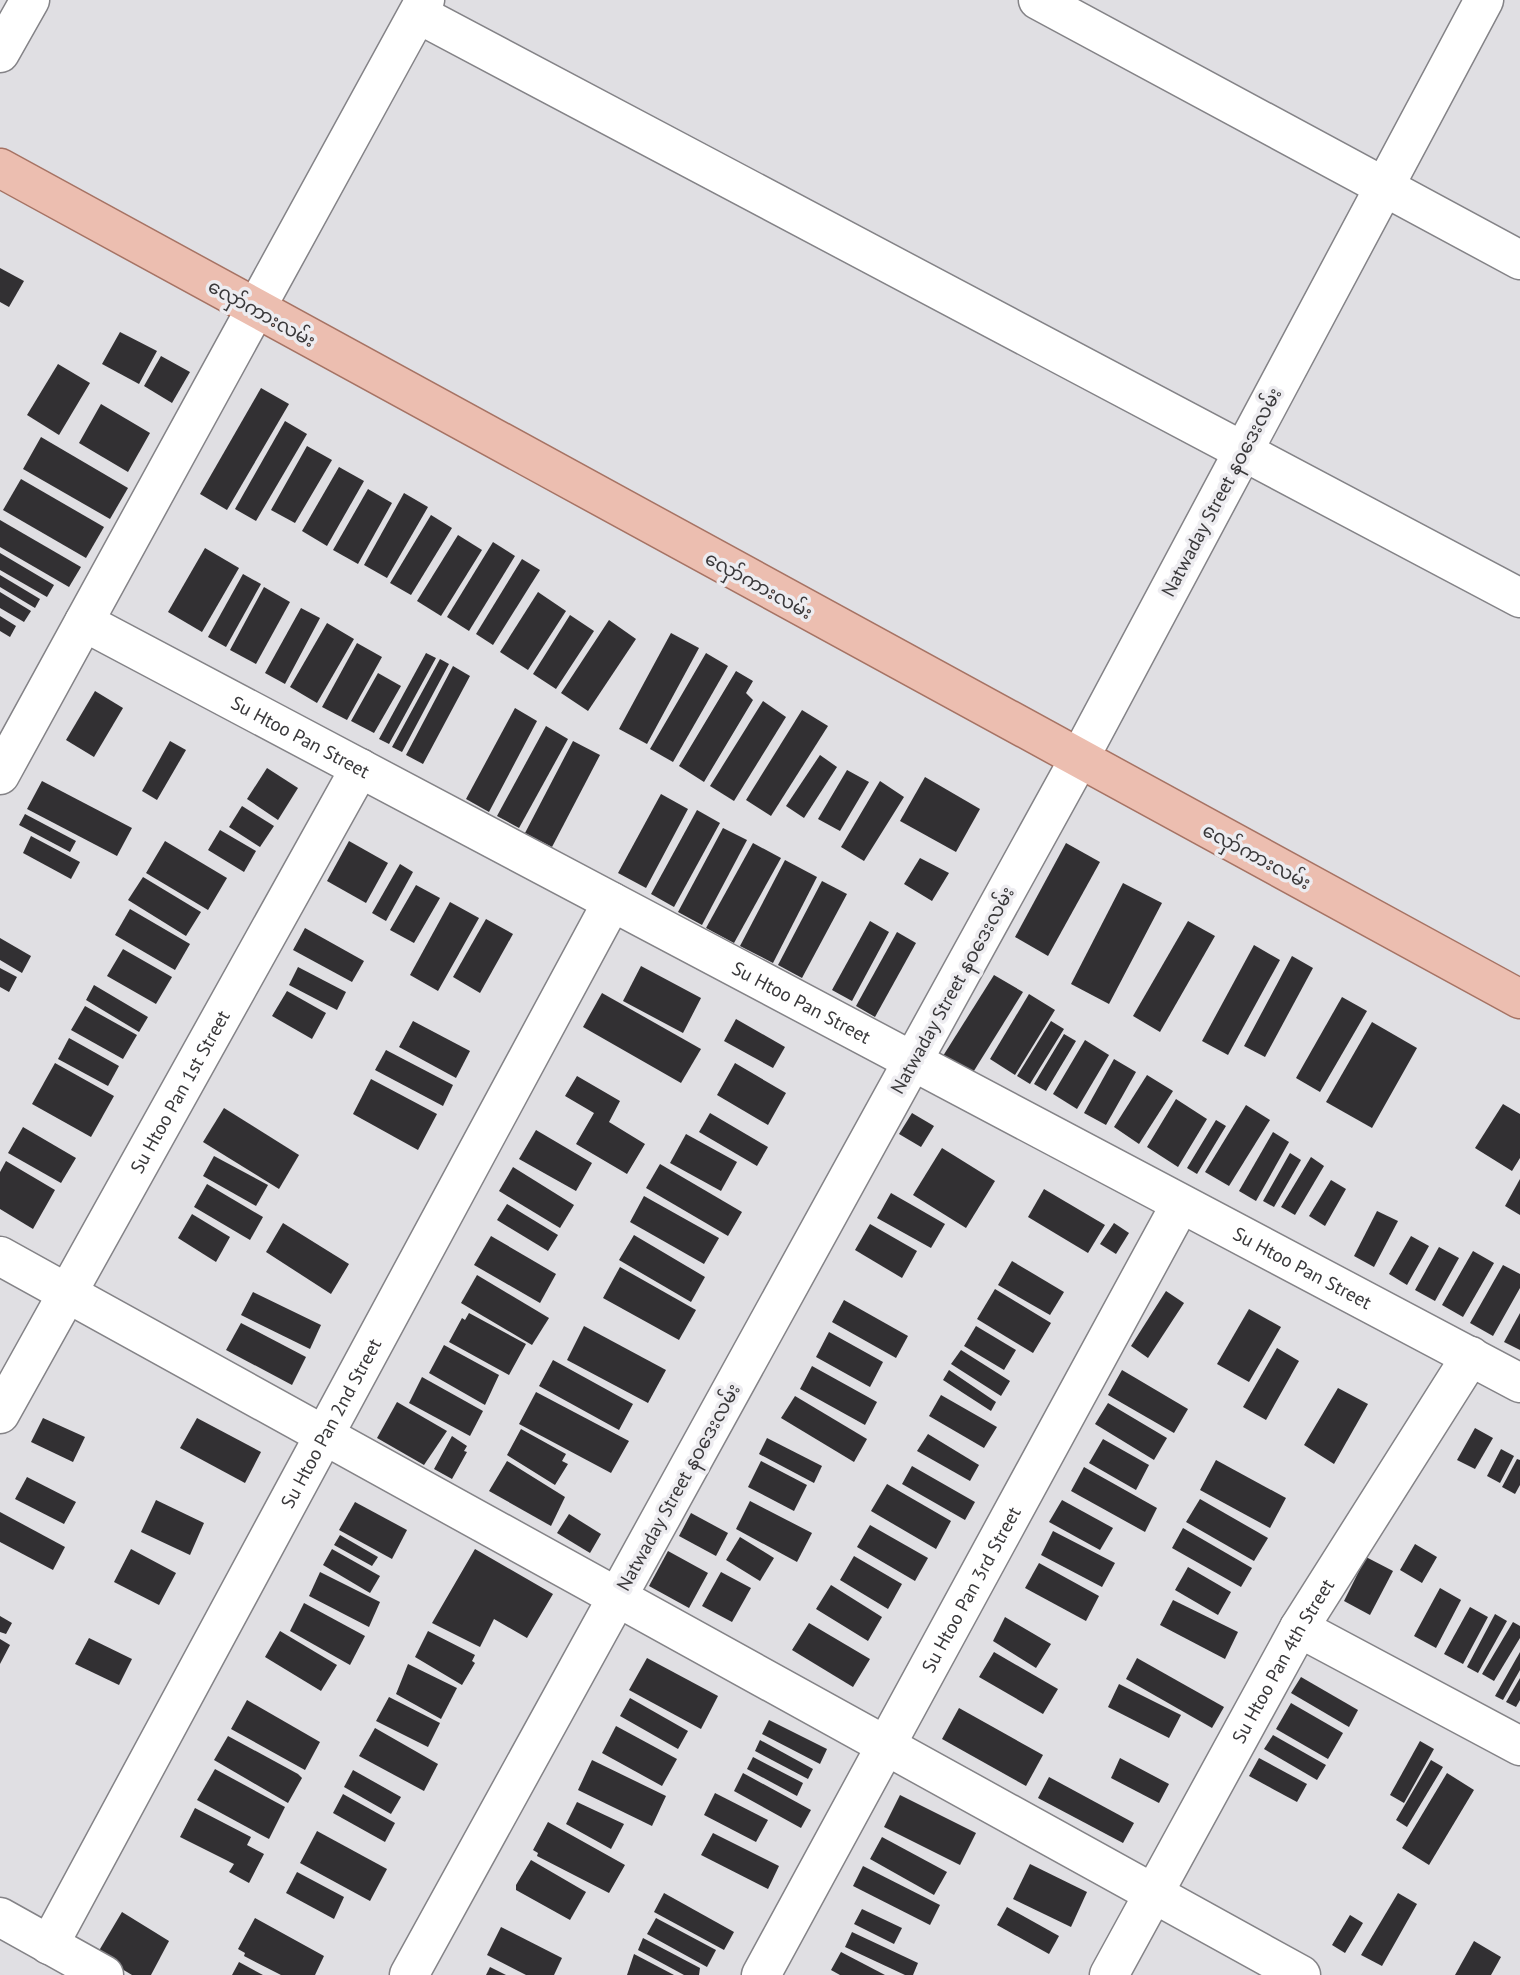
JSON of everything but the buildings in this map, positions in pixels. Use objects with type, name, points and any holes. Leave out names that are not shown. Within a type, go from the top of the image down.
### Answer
[{"type":"main road","name":"လှော်ကားလမ်း","points":[[0,168],[1520,999]]},
{"type":"street","points":[[0,54],[30,0]]},
{"type":"street","points":[[1038,0],[1520,260]]},
{"type":"street","name":"Natwaday Street နဝဒေးလမ်း","points":[[409,1975],[1079,760],[1484,0]]},
{"type":"street","points":[[0,775],[422,7],[1242,453],[1520,598]]},
{"type":"street","name":"Su Htoo Pan Street","points":[[84,622],[1520,1383]]},
{"type":"street","name":"Su Htoo Pan 1st Street","points":[[0,1414],[360,768]]},
{"type":"street","name":"Su Htoo Pan 2nd Street","points":[[49,1945],[612,902]]},
{"type":"street","name":"Su Htoo Pan 3rd Street","points":[[761,1975],[1180,1205]]},
{"type":"street","points":[[0,1256],[1301,1975]]},
{"type":"street","name":"Su Htoo Pan 4th Street","points":[[1109,1975],[1299,1628],[1471,1356]]},
{"type":"street","points":[[1299,1628],[1520,1746]]},
{"type":"street","points":[[0,1917],[104,1975]]}]
